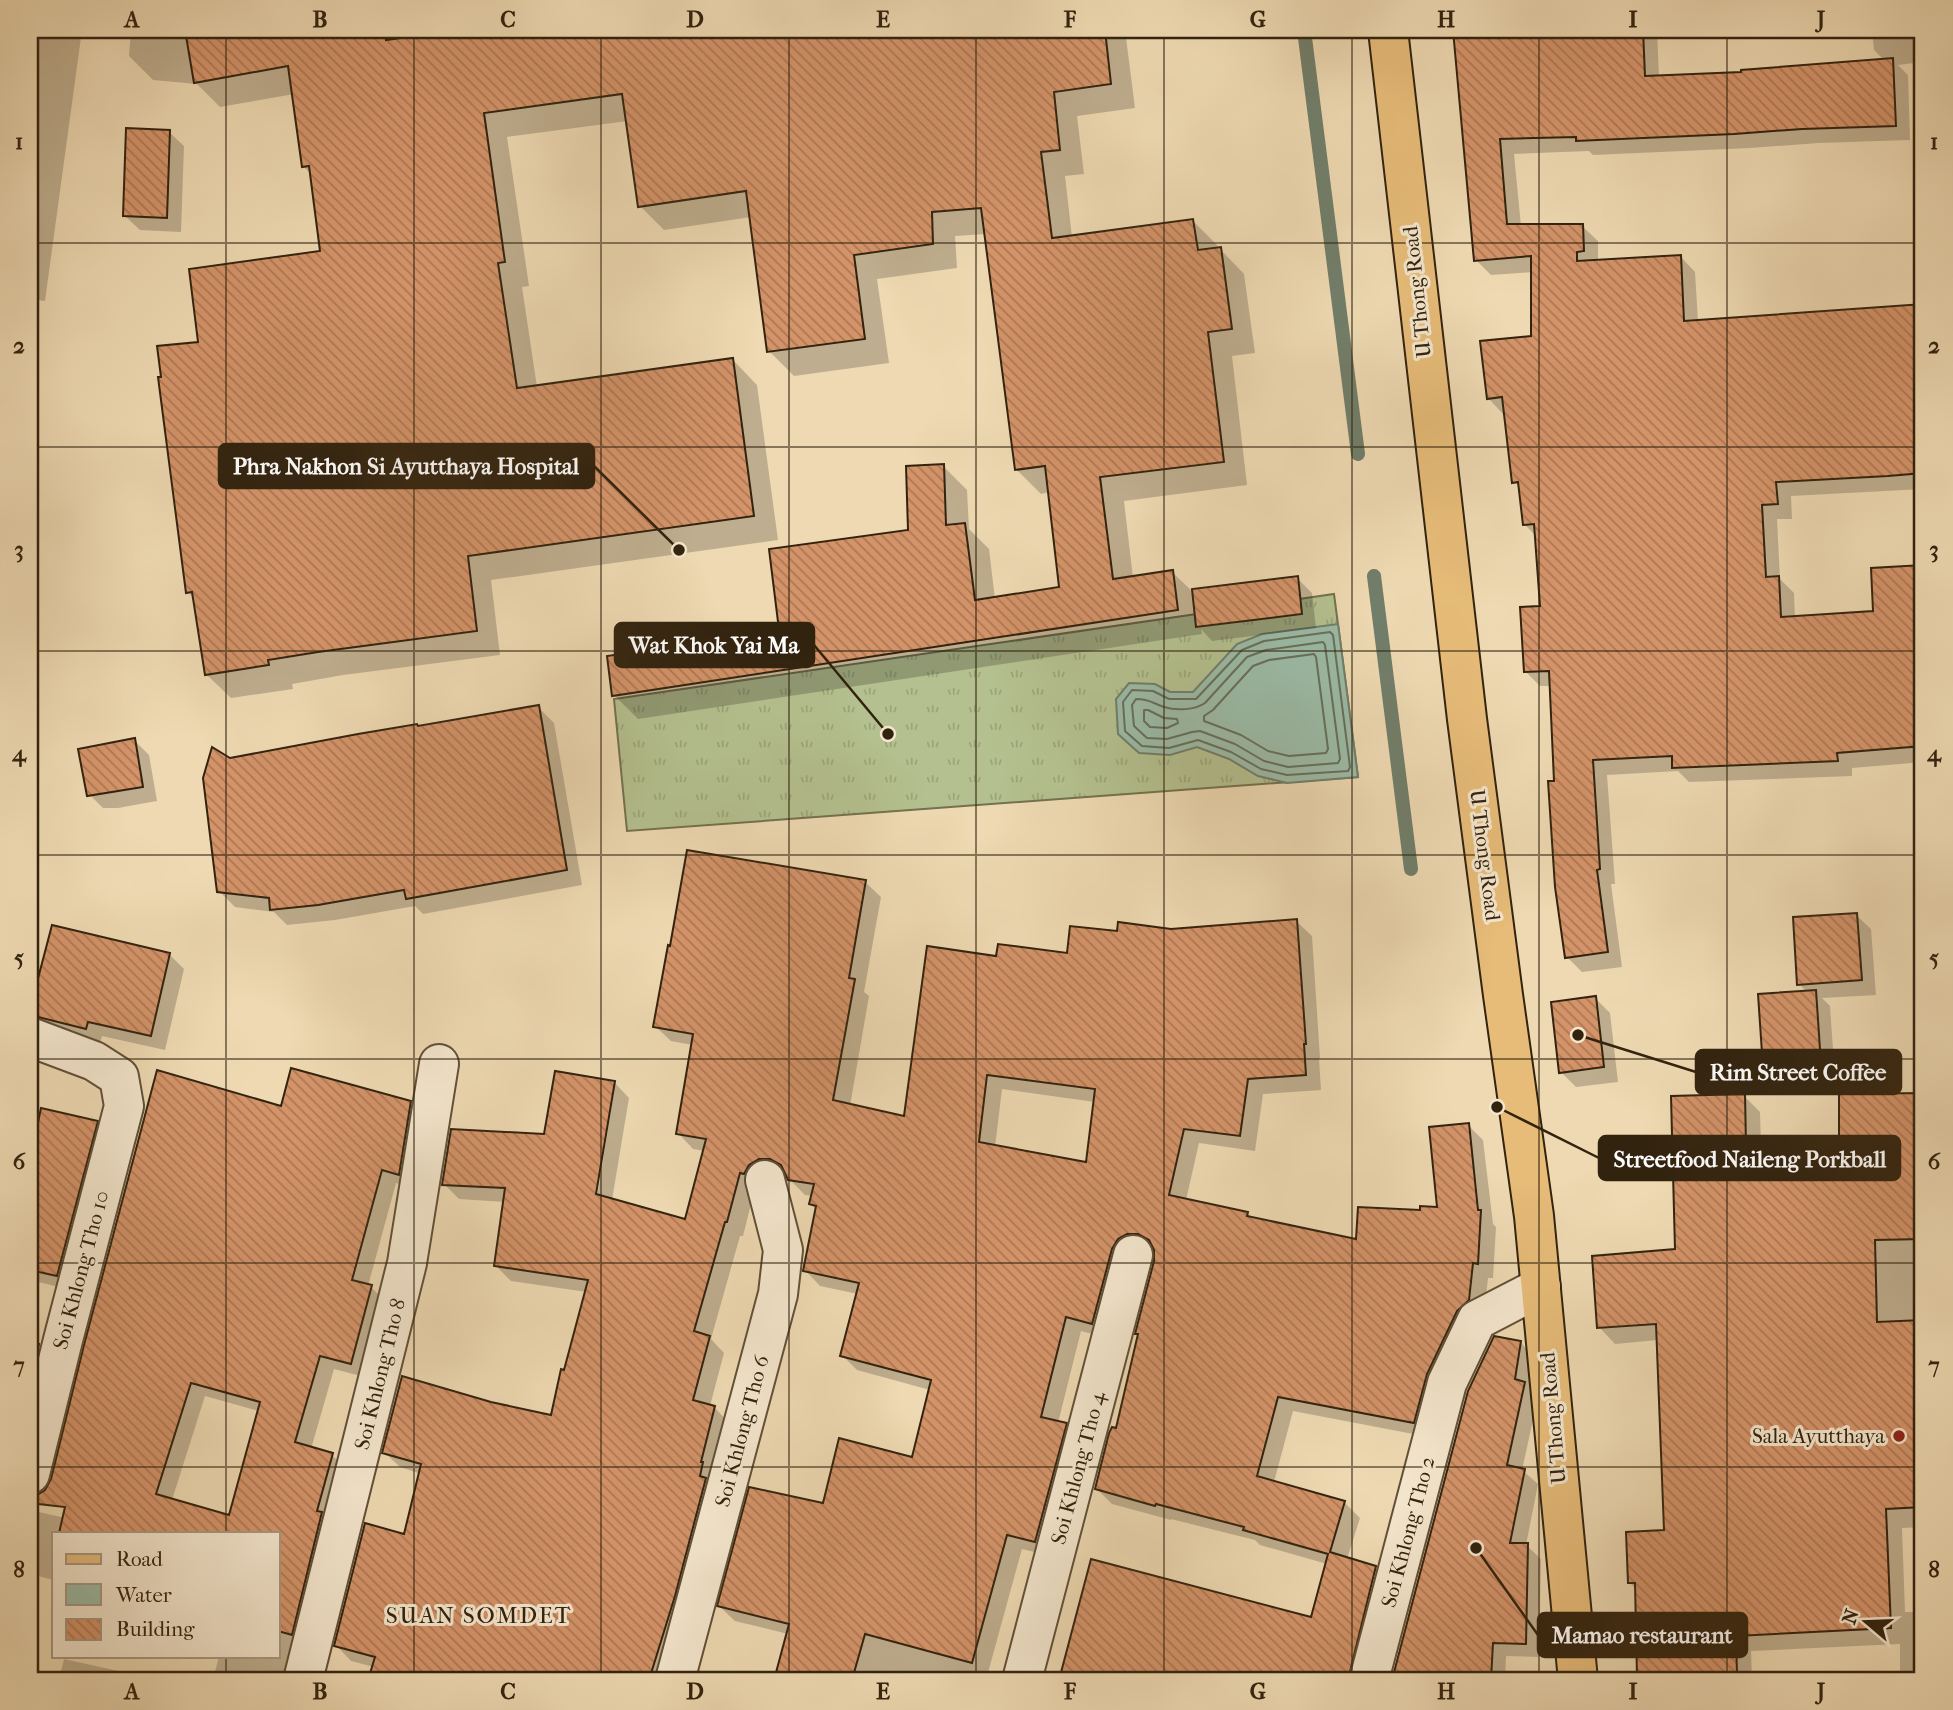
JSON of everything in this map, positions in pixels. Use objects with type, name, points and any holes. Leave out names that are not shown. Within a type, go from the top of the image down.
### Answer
[{"type":"main road","name":"U Thong Road","points":[[1388,30],[1467,719],[1532,1199],[1578,1680]]},
{"type":"street","name":"Soi Khlong Tho 10","points":[[30,1037],[94,1061],[118,1077],[124,1106],[30,1474]]},
{"type":"street","name":"Soi Khlong Tho 8","points":[[303,1680],[407,1263],[439,1064]]},
{"type":"street","name":"Soi Khlong Tho 6","points":[[675,1680],[778,1294],[783,1250],[765,1180]]},
{"type":"street","name":"Soi Khlong Tho 4","points":[[1022,1680],[1133,1255]]},
{"type":"street","name":"Soi Khlong Tho 2","points":[[1370,1680],[1447,1383],[1477,1320],[1541,1287]]},
{"type":"green space","points":[[1334,594],[1358,777],[627,831],[614,699]]},
{"type":"water","points":[[1338,624],[1358,777],[1287,783],[1258,776],[1229,759],[1197,747],[1170,755],[1139,753],[1118,734],[1116,699],[1129,683],[1155,684],[1170,692],[1193,692],[1237,644],[1262,634]]},
{"type":"building","points":[[185,30],[385,30],[386,40],[456,30],[1046,30],[1047,35],[1105,30],[1111,84],[1054,92],[1060,150],[1041,152],[1052,238],[1193,219],[1198,250],[1221,247],[1232,329],[1208,332],[1224,462],[1100,477],[1113,579],[1173,570],[1178,610],[612,696],[607,656],[779,630],[769,549],[908,530],[906,466],[944,464],[946,525],[965,523],[975,600],[1059,587],[1045,466],[1015,470],[981,208],[932,212],[933,244],[854,255],[865,339],[767,352],[746,191],[638,207],[622,94],[484,113],[505,262],[498,263],[517,388],[733,358],[754,516],[468,556],[477,631],[268,660],[269,665],[205,675],[192,592],[186,593],[158,377],[161,377],[157,346],[198,342],[189,269],[320,251],[309,166],[302,167],[288,66],[194,83]]},
{"type":"building","points":[[1453,30],[1643,30],[1645,76],[1741,72],[1893,58],[1896,126],[1576,141],[1576,137],[1500,139],[1507,224],[1583,224],[1584,251],[1577,252],[1577,261],[1681,255],[1684,321],[1923,304],[1923,473],[1776,482],[1778,504],[1762,505],[1766,577],[1779,576],[1781,617],[1873,611],[1871,568],[1923,565],[1923,746],[1837,753],[1838,761],[1672,768],[1672,756],[1593,760],[1600,869],[1597,870],[1608,952],[1565,958],[1555,887],[1548,781],[1554,781],[1549,671],[1524,672],[1520,607],[1540,606],[1534,524],[1523,525],[1518,482],[1512,483],[1502,397],[1487,399],[1480,341],[1531,336],[1531,256],[1474,261]]},
{"type":"building","points":[[126,128],[170,130],[167,218],[123,216]]},
{"type":"building","points":[[1298,576],[1302,614],[1196,627],[1192,589]]},
{"type":"building","points":[[539,705],[567,870],[406,899],[404,890],[318,905],[270,910],[269,898],[217,892],[203,778],[212,747],[230,758]]},
{"type":"building","points":[[135,738],[143,787],[87,796],[78,749]]},
{"type":"building","points":[[687,850],[866,880],[849,978],[855,979],[833,1100],[904,1116],[927,946],[996,956],[998,944],[1067,953],[1070,926],[1117,931],[1118,922],[1171,929],[1297,919],[1306,1075],[1248,1079],[1240,1136],[1184,1129],[1169,1195],[1248,1212],[1247,1216],[1356,1239],[1358,1207],[1420,1210],[1420,1206],[1437,1207],[1429,1127],[1469,1123],[1478,1210],[1481,1210],[1478,1264],[1473,1263],[1469,1300],[1457,1311],[1427,1374],[1414,1423],[1278,1397],[1257,1476],[1345,1501],[1330,1552],[1376,1566],[1348,1680],[1059,1680],[1091,1559],[1311,1617],[1328,1554],[1243,1530],[1244,1527],[1095,1489],[1109,1433],[1112,1427],[1116,1428],[1138,1334],[1135,1334],[1154,1261],[1154,1250],[1149,1240],[1138,1234],[1127,1234],[1118,1239],[1112,1249],[1092,1324],[1066,1317],[1041,1417],[1067,1423],[1035,1542],[1007,1535],[972,1663],[865,1634],[852,1680],[774,1680],[789,1624],[717,1606],[749,1487],[823,1503],[839,1438],[912,1457],[931,1380],[840,1356],[859,1283],[803,1271],[816,1206],[809,1204],[814,1184],[788,1180],[781,1165],[770,1159],[759,1159],[749,1165],[744,1174],[740,1173],[694,1331],[710,1336],[693,1400],[715,1406],[701,1462],[700,1476],[706,1478],[675,1596],[649,1680],[368,1680],[375,1657],[334,1646],[365,1523],[404,1534],[421,1464],[382,1453],[402,1376],[491,1402],[551,1415],[561,1369],[564,1370],[588,1280],[494,1266],[505,1188],[442,1185],[451,1129],[544,1134],[555,1071],[615,1081],[596,1194],[685,1219],[706,1139],[676,1134],[693,1034],[653,1027],[668,945],[670,946]],"holes":[[[987,1075],[1095,1089],[1086,1162],[979,1142]]]},
{"type":"building","points":[[1857,913],[1862,980],[1797,985],[1793,917]]},
{"type":"building","points":[[52,925],[170,953],[151,1036],[88,1022],[86,1029],[30,1015]]},
{"type":"building","points":[[1816,990],[1821,1064],[1763,1068],[1758,994]]},
{"type":"building","points":[[1596,996],[1604,1067],[1559,1073],[1551,1002]]},
{"type":"building","points":[[291,1068],[411,1101],[399,1175],[382,1170],[352,1280],[372,1285],[351,1364],[320,1356],[295,1442],[333,1453],[317,1511],[322,1512],[292,1635],[280,1632],[280,1532],[59,1532],[65,1507],[30,1503],[30,1495],[37,1495],[45,1490],[51,1479],[157,1070],[281,1106]],"holes":[[[191,1383],[260,1402],[229,1515],[156,1494]]]},
{"type":"building","points":[[1923,1093],[1923,1152],[1920,1152],[1923,1239],[1875,1240],[1877,1322],[1922,1320],[1923,1507],[1886,1509],[1891,1628],[1736,1636],[1737,1674],[1637,1677],[1635,1583],[1628,1583],[1626,1532],[1664,1530],[1656,1324],[1597,1328],[1592,1256],[1675,1249],[1671,1096],[1745,1094],[1746,1146],[1839,1144],[1839,1094]]},
{"type":"building","points":[[41,1108],[98,1121],[57,1276],[30,1270],[30,1161]]},
{"type":"building","points":[[1494,1336],[1521,1341],[1515,1379],[1525,1382],[1507,1465],[1525,1469],[1510,1543],[1528,1543],[1526,1644],[1493,1643],[1491,1680],[1392,1680],[1468,1391]]},
{"type":"building","points":[[30,1342],[39,1344],[30,1384]]},
{"type":"waterway","points":[[1304,30],[1358,454]]},
{"type":"waterway","points":[[1374,576],[1411,869]]},
{"type":"place","name":"Phra Nakhon Si Ayutthaya Hospital","points":[[679,550]]},
{"type":"place","name":"Wat Khok Yai Ma","points":[[888,734]]},
{"type":"place","name":"Rim Street Coffee","points":[[1578,1035]]},
{"type":"place","name":"Streetfood Naileng Porkball","points":[[1497,1107]]},
{"type":"place","name":"Sala Ayutthaya","points":[[1899,1436]]},
{"type":"place","name":"Mamao restaurant","points":[[1476,1548]]},
{"type":"district","name":"SUAN SOMDET","points":[[479,1615]]}]
